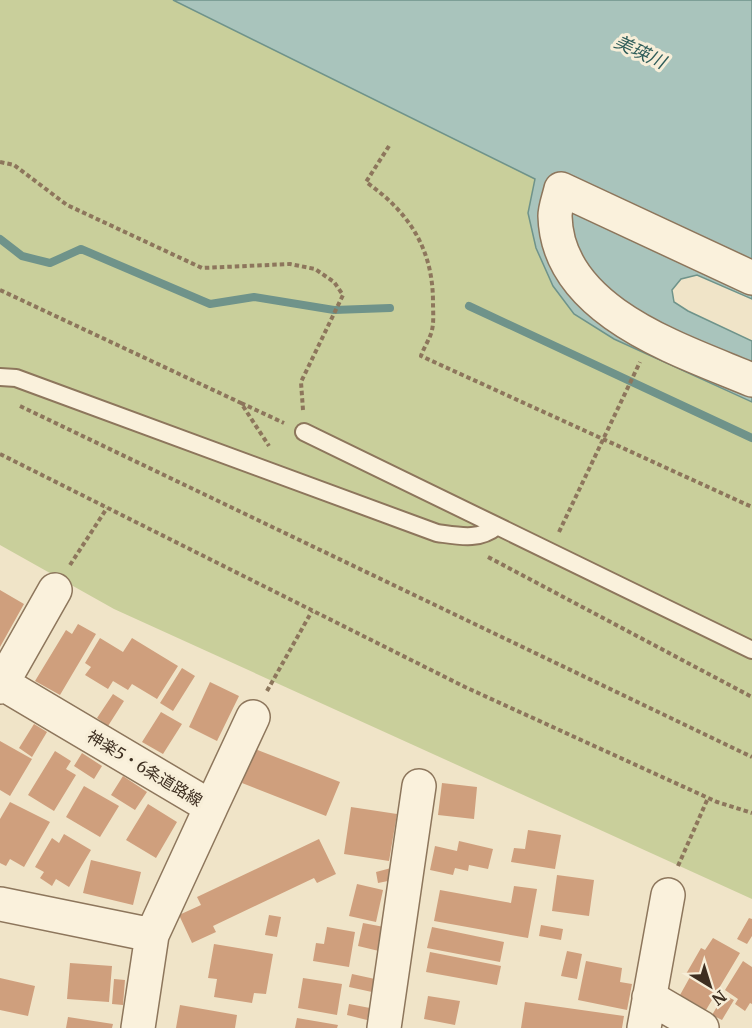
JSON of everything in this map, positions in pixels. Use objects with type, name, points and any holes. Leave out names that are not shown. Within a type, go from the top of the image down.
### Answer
[{"type":"street","points":[[752,278],[561,189],[555,215],[559,243],[574,272],[592,297],[652,337],[752,380]]},
{"type":"street","points":[[1,684],[55,590]]},
{"type":"street","name":"神楽5・6条道路線","points":[[1,684],[211,807],[152,935],[138,1028]]},
{"type":"street","points":[[211,807],[253,717]]},
{"type":"street","points":[[384,1028],[419,786]]},
{"type":"street","points":[[668,894],[646,1013],[702,1028]]},
{"type":"street","points":[[0,904],[152,935]]},
{"type":"lane","points":[[0,377],[16,378],[437,533],[469,537],[488,533],[497,526]]},
{"type":"lane","points":[[304,432],[752,650]]},
{"type":"path","points":[[389,146],[366,182],[392,200],[412,228],[428,258],[433,285],[433,329],[421,356],[604,437],[752,507]]},
{"type":"path","points":[[0,162],[14,165],[67,205],[202,268],[290,264],[315,269],[334,282],[343,295],[301,382],[304,432],[0,290]]},
{"type":"path","points":[[550,551],[638,366]]},
{"type":"path","points":[[12,402],[752,757]]},
{"type":"path","points":[[241,403],[292,480]]},
{"type":"path","points":[[0,454],[465,687],[708,798],[752,813]]},
{"type":"path","points":[[72,562],[107,508]]},
{"type":"path","points":[[469,537],[481,553],[752,697]]},
{"type":"path","points":[[280,664],[312,610]]},
{"type":"path","points":[[684,847],[708,798]]},
{"type":"green space","points":[[0,0],[173,0],[535,179],[528,213],[574,314],[614,339],[752,402],[752,899],[114,609],[0,545]]},
{"type":"water","name":"美瑛川","points":[[173,0],[752,0],[752,299],[697,275],[681,279],[672,290],[674,302],[688,311],[752,341],[752,402],[614,339],[574,314],[553,286],[536,248],[528,213],[535,179]]},
{"type":"building","points":[[0,590],[24,604],[0,647]]},
{"type":"building","points":[[78,624],[96,634],[60,695],[35,681],[66,630],[72,634]]},
{"type":"building","points":[[100,638],[123,652],[132,638],[178,666],[157,699],[132,684],[128,690],[113,681],[108,689],[85,675],[91,667],[85,663]]},
{"type":"building","points":[[182,668],[195,676],[173,711],[160,703]]},
{"type":"building","points":[[210,682],[239,696],[217,741],[189,727]]},
{"type":"building","points":[[113,694],[124,701],[108,726],[97,718]]},
{"type":"building","points":[[161,712],[182,724],[163,754],[142,742]]},
{"type":"building","points":[[34,724],[47,732],[32,757],[19,748]]},
{"type":"building","points":[[0,741],[32,759],[10,796],[0,790]]},
{"type":"building","points":[[255,749],[340,782],[326,816],[242,783]]},
{"type":"building","points":[[55,751],[71,761],[66,769],[76,775],[54,811],[28,795]]},
{"type":"building","points":[[82,753],[102,766],[94,779],[74,766]]},
{"type":"building","points":[[123,776],[147,792],[135,810],[111,795]]},
{"type":"building","points":[[442,783],[477,787],[474,819],[438,815]]},
{"type":"building","points":[[84,786],[119,806],[100,837],[66,817]]},
{"type":"building","points":[[10,802],[50,822],[24,867],[10,859],[6,866],[0,863],[0,819]]},
{"type":"building","points":[[148,804],[177,822],[156,858],[126,840]]},
{"type":"building","points":[[351,807],[397,814],[389,861],[344,854]]},
{"type":"building","points":[[528,830],[561,835],[555,869],[511,862],[514,848],[525,849]]},
{"type":"building","points":[[64,834],[91,850],[69,887],[56,879],[52,886],[40,878],[44,872],[35,867],[52,838],[59,843]]},
{"type":"building","points":[[319,839],[336,874],[317,883],[314,878],[213,926],[216,932],[192,943],[179,915],[201,905],[197,897]]},
{"type":"building","points":[[459,841],[493,849],[488,869],[469,865],[468,871],[455,868],[453,875],[430,870],[435,846],[457,851]]},
{"type":"building","points":[[91,860],[141,872],[133,905],[83,893]]},
{"type":"building","points":[[395,867],[398,879],[378,883],[376,872]]},
{"type":"building","points":[[557,875],[594,880],[589,916],[552,911]]},
{"type":"building","points":[[357,884],[383,890],[376,922],[349,916]]},
{"type":"building","points":[[514,886],[537,889],[528,938],[434,921],[440,890],[511,903]]},
{"type":"building","points":[[269,915],[281,917],[277,937],[265,935]]},
{"type":"building","points":[[749,918],[752,919],[752,936],[747,944],[737,939]]},
{"type":"building","points":[[363,923],[384,927],[379,951],[358,946]]},
{"type":"building","points":[[541,925],[563,929],[561,940],[539,936]]},
{"type":"building","points":[[327,927],[355,932],[349,967],[313,961],[316,943],[324,944]]},
{"type":"building","points":[[432,927],[504,942],[500,962],[427,948]]},
{"type":"building","points":[[713,938],[740,953],[706,1010],[680,995],[690,977],[686,974],[701,948],[705,950]]},
{"type":"building","points":[[214,944],[273,954],[266,994],[254,993],[252,1003],[214,997],[217,979],[208,978]]},
{"type":"building","points":[[567,951],[582,954],[577,979],[561,976]]},
{"type":"building","points":[[430,952],[501,966],[497,985],[426,972]]},
{"type":"building","points":[[586,961],[622,968],[620,982],[632,984],[627,1010],[578,1000]]},
{"type":"building","points":[[743,961],[752,967],[752,1004],[750,1003],[745,1011],[735,1004],[738,999],[725,990]]},
{"type":"building","points":[[70,963],[112,966],[109,1002],[67,999]]},
{"type":"building","points":[[352,974],[375,979],[372,992],[349,987]]},
{"type":"building","points":[[0,978],[35,986],[28,1016],[0,1010]]},
{"type":"building","points":[[303,978],[342,984],[337,1015],[298,1008]]},
{"type":"building","points":[[114,979],[125,980],[123,1005],[112,1004]]},
{"type":"building","points":[[724,995],[734,1000],[722,1020],[712,1015]]},
{"type":"building","points":[[428,996],[460,1001],[455,1025],[424,1019]]},
{"type":"building","points":[[525,1002],[624,1016],[622,1028],[521,1028]]},
{"type":"building","points":[[349,1004],[370,1008],[367,1020],[347,1015]]},
{"type":"building","points":[[180,1005],[237,1015],[235,1028],[176,1028]]},
{"type":"building","points":[[68,1017],[113,1024],[112,1028],[66,1028]]},
{"type":"building","points":[[297,1018],[338,1025],[337,1028],[295,1028]]},
{"type":"waterway","points":[[0,239],[22,256],[50,263],[81,249],[210,304],[254,297],[334,310],[390,308]]},
{"type":"waterway","points":[[469,306],[752,438]]}]
